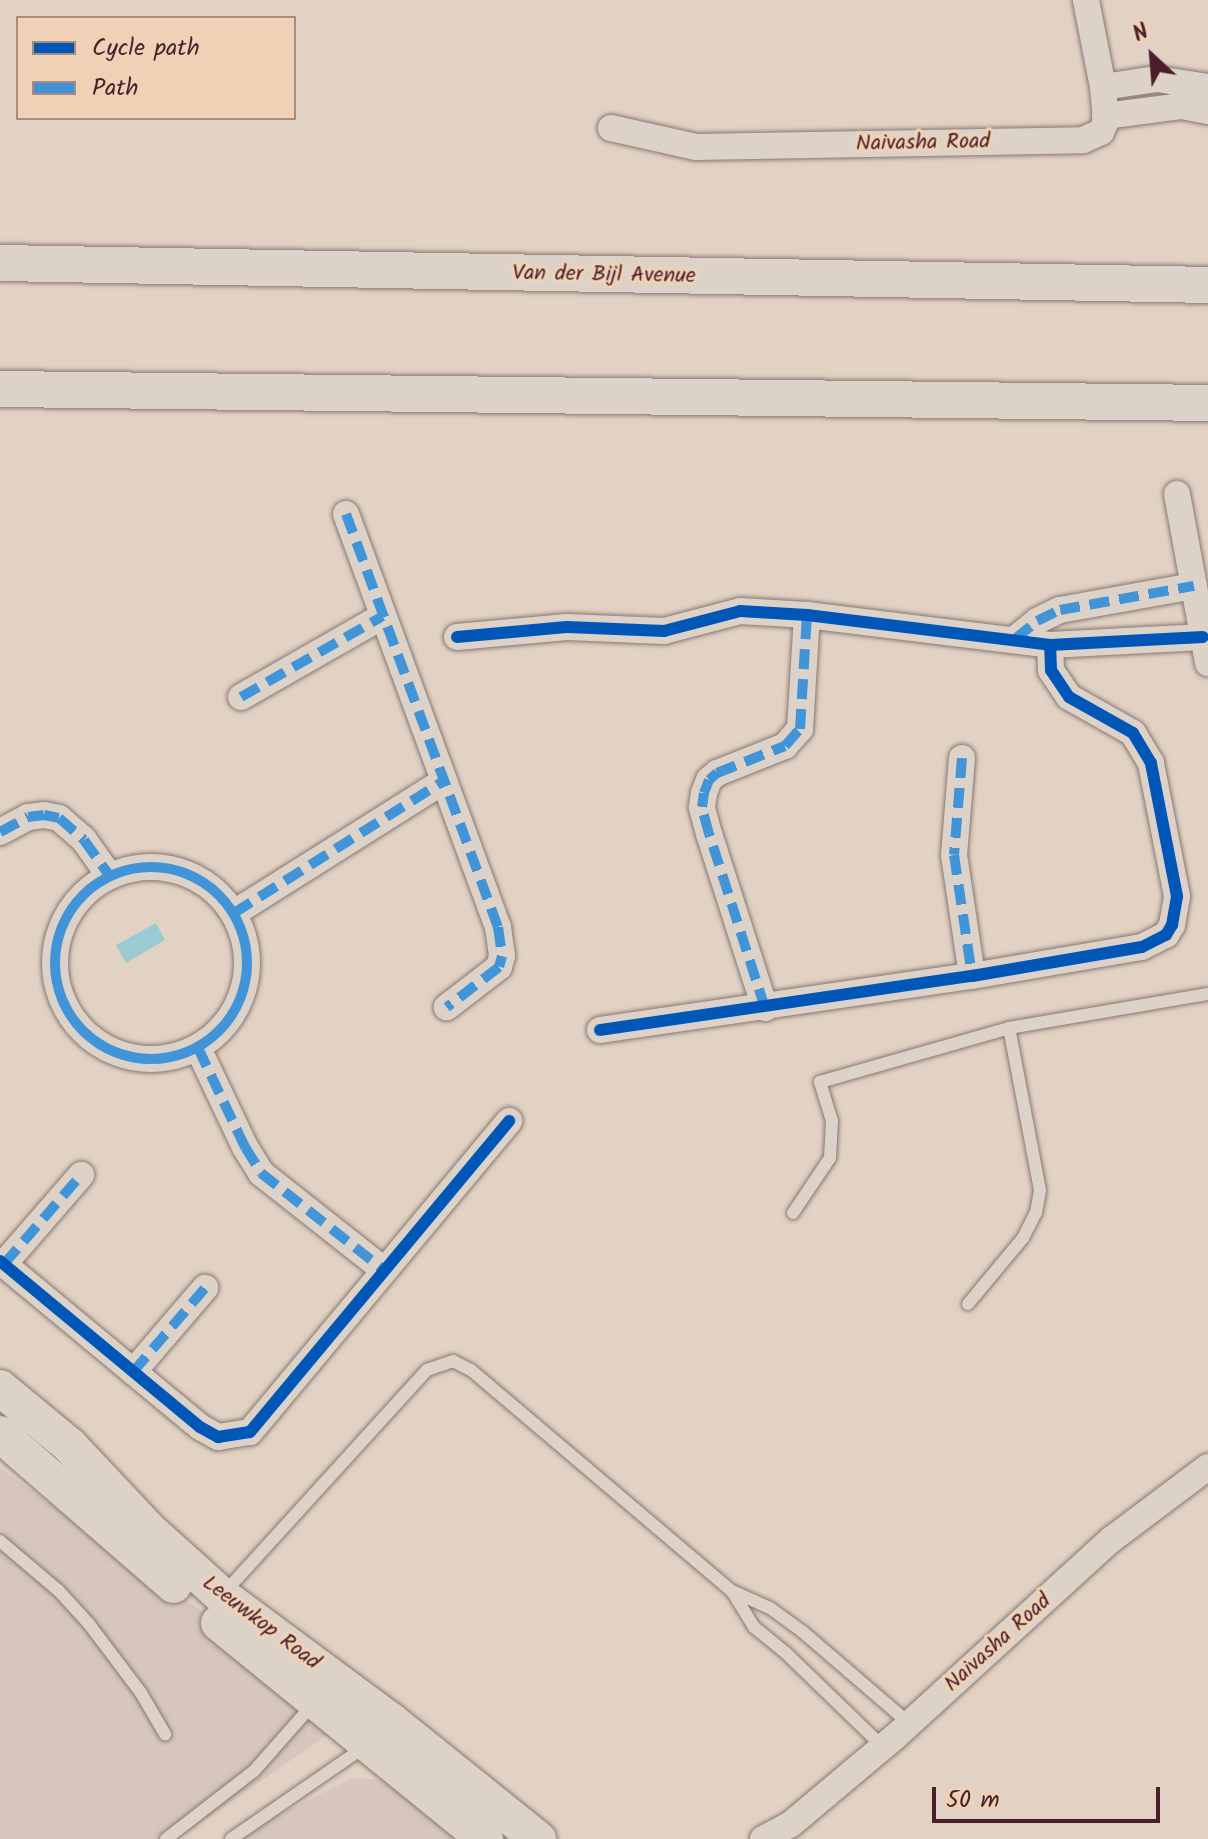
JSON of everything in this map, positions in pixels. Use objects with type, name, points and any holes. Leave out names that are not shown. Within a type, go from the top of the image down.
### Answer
[{"type":"main road","name":"Van der Bijl Avenue","points":[[0,263],[1208,285]]},
{"type":"main road","points":[[0,389],[1208,403]]},
{"type":"main road","name":"Leeuwkop Road","points":[[0,1388],[70,1446],[218,1600],[380,1732],[479,1822],[538,1839]]},
{"type":"main road","name":"Leeuwkop Road","points":[[0,1434],[206,1613],[324,1687]]},
{"type":"street","points":[[1086,0],[1103,87],[1105,116],[1182,106],[1208,111]]},
{"type":"street","points":[[1103,87],[1157,79],[1208,87]]},
{"type":"street","name":"Naivasha Road","points":[[611,128],[696,147],[1062,141],[1095,135],[1104,126],[1105,116]]},
{"type":"street","points":[[1177,494],[1208,663]]},
{"type":"street","points":[[346,514],[498,927],[502,956],[491,976],[447,1007]]},
{"type":"street","points":[[1015,639],[1037,621],[1060,610],[1195,592]]},
{"type":"street","points":[[457,637],[567,627],[664,631],[740,611],[807,615],[1050,645],[1203,637]]},
{"type":"street","points":[[765,1008],[702,807],[709,780],[717,773],[785,746],[800,729],[807,615]]},
{"type":"street","points":[[241,697],[383,616]]},
{"type":"street","points":[[600,1030],[972,976],[1156,943],[1172,925],[1177,896],[1151,763],[1133,733],[1069,697],[1051,670],[1050,645]]},
{"type":"street","points":[[962,758],[954,855],[972,976]]},
{"type":"street","points":[[234,913],[444,781]]},
{"type":"street","points":[[0,832],[28,817],[44,815],[59,818],[84,840],[109,875]]},
{"type":"street","points":[[136,867],[165,867],[205,883],[234,913],[245,937],[248,963],[245,988],[234,1012],[219,1032],[198,1048],[169,1058],[137,1059],[123,1055],[108,1050],[83,1033],[64,1008],[54,978],[55,947],[64,918],[83,893],[109,875],[136,867]]},
{"type":"street","points":[[198,1048],[245,1147],[261,1173],[384,1270]]},
{"type":"street","points":[[81,1175],[2,1262],[200,1427],[218,1437],[250,1432],[509,1121]]},
{"type":"street","points":[[133,1372],[205,1288]]},
{"type":"street","name":"Naivasha Road","points":[[763,1839],[789,1832],[1112,1539],[1208,1467]]},
{"type":"lane","points":[[793,1213],[830,1158],[832,1121],[820,1082],[1009,1028],[1208,994]]},
{"type":"lane","points":[[968,1304],[1023,1238],[1036,1213],[1040,1190],[1009,1028]]},
{"type":"lane","points":[[218,1600],[427,1370],[453,1361],[471,1370],[732,1591],[770,1608],[803,1632],[910,1724]]},
{"type":"lane","points":[[0,1541],[59,1591],[89,1624],[141,1693],[165,1734]]},
{"type":"lane","points":[[732,1591],[754,1627],[786,1653],[883,1747]]},
{"type":"lane","points":[[166,1839],[254,1771],[324,1687]]},
{"type":"lane","points":[[231,1839],[380,1732]]},
{"type":"shaded area","points":[[0,1468],[352,1718],[177,1839],[0,1839]]},
{"type":"shaded area","points":[[352,1778],[385,1780],[465,1839],[232,1839]]},
{"type":"water","points":[[156,923],[165,940],[126,963],[116,945]]},
{"type":"marked path","points":[[346,514],[498,927],[502,956],[499,967],[447,1007]]},
{"type":"marked path","points":[[1015,639],[1037,621],[1060,610],[1194,586]]},
{"type":"marked path","points":[[765,1008],[702,807],[709,780],[717,773],[785,746],[800,729],[807,615]]},
{"type":"marked path","points":[[241,697],[383,616]]},
{"type":"marked path","points":[[962,758],[954,855],[972,976]]},
{"type":"marked path","points":[[234,913],[444,781]]},
{"type":"marked path","points":[[0,832],[28,817],[44,815],[59,818],[84,840],[109,875]]},
{"type":"marked path","points":[[151,867],[170,868],[188,874],[219,895],[240,926],[246,944],[247,963],[246,982],[240,1000],[219,1031],[188,1052],[170,1058],[151,1059],[132,1058],[114,1052],[83,1031],[62,1000],[56,982],[55,963],[56,944],[62,926],[83,895],[114,874],[132,868],[151,867]]},
{"type":"marked path","points":[[198,1048],[245,1147],[261,1173],[384,1270]]},
{"type":"marked path","points":[[4,1264],[81,1175]]},
{"type":"marked path","points":[[133,1372],[205,1288]]},
{"type":"cycle path","points":[[457,637],[567,627],[664,631],[740,611],[807,615],[1050,645],[1203,637]]},
{"type":"cycle path","points":[[600,1030],[972,976],[1142,947],[1166,935],[1172,925],[1177,896],[1151,763],[1133,733],[1069,697],[1051,670],[1050,645]]},
{"type":"cycle path","points":[[0,1261],[200,1427],[218,1437],[250,1432],[509,1121]]}]
